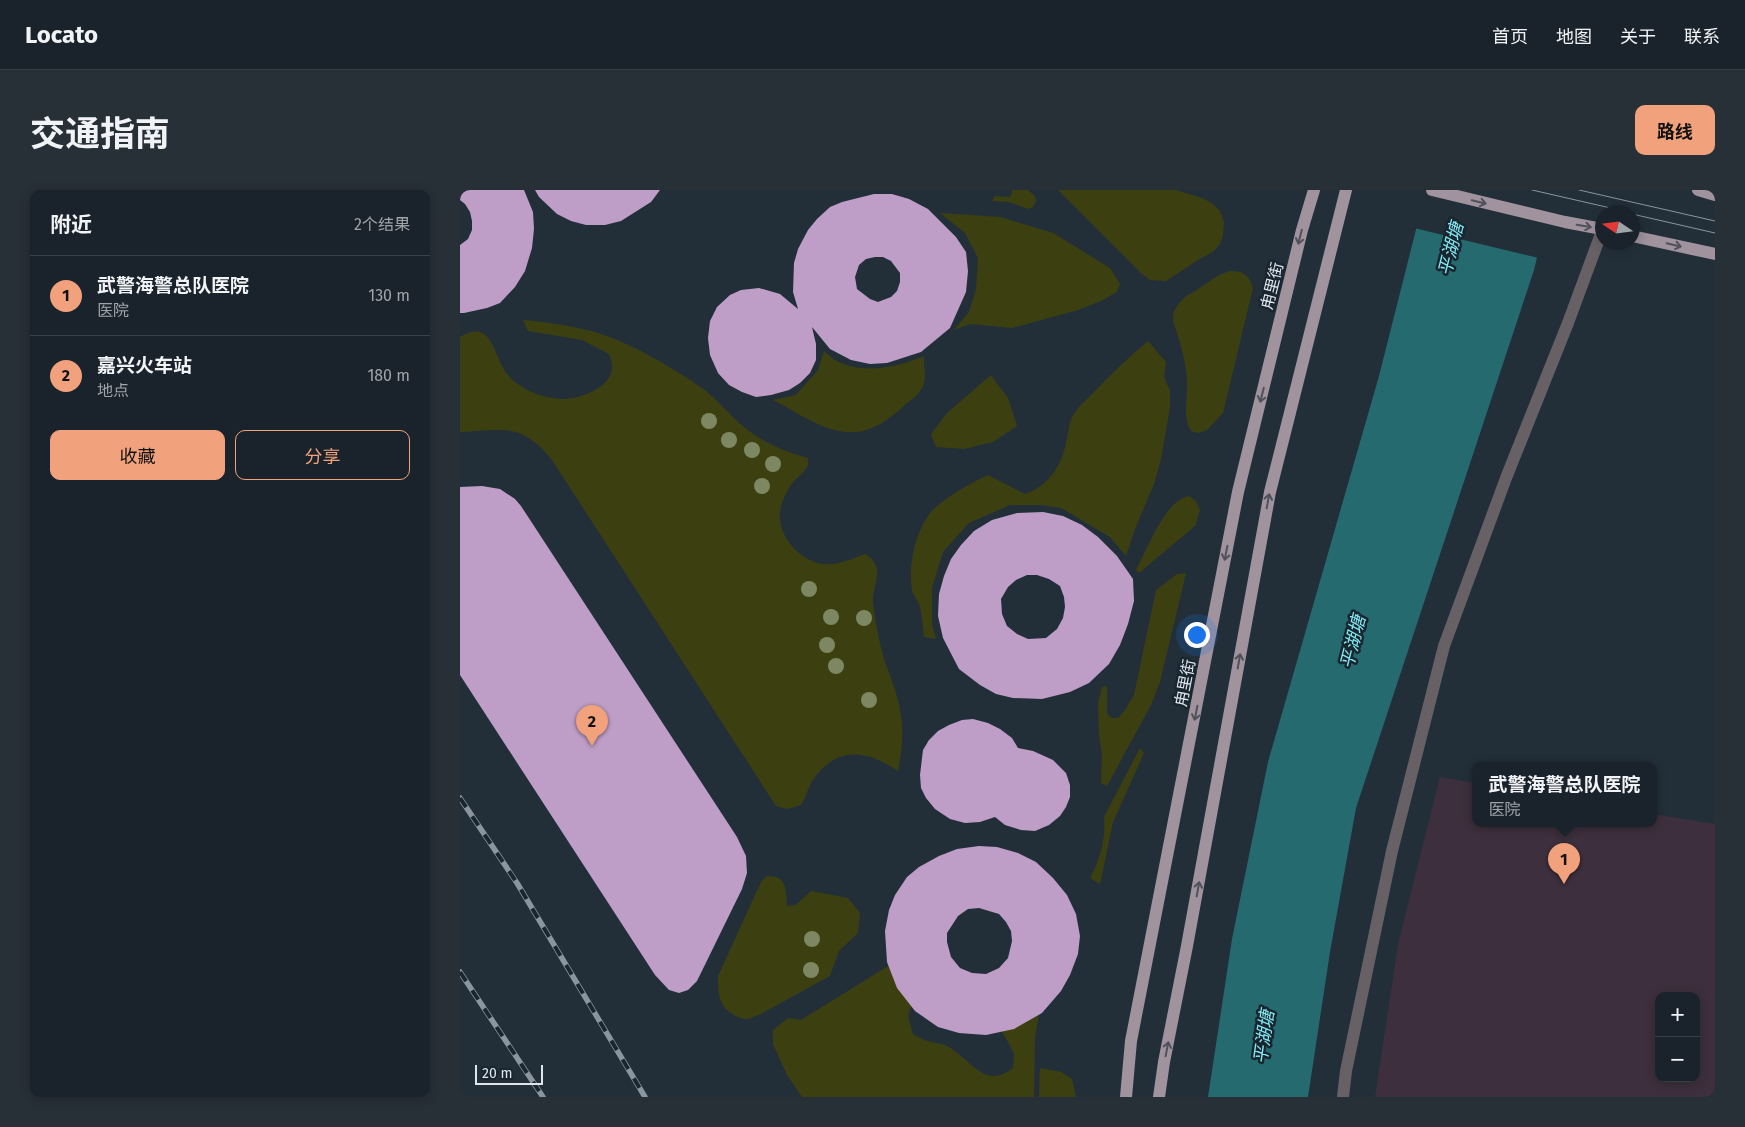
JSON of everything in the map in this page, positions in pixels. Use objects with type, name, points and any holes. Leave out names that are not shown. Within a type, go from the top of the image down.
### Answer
[{"type":"main road","name":"甪里街","points":[[1126,1097],[1131,1041],[1238,492],[1302,230],[1314,190]]},
{"type":"main road","points":[[1159,1097],[1270,492],[1346,190]]},
{"type":"main road","points":[[1432,190],[1595,228]]},
{"type":"main road","points":[[1698,190],[1715,195]]},
{"type":"main road","points":[[1640,238],[1715,254]]},
{"type":"street","points":[[1343,1097],[1346,1072],[1392,851],[1444,646],[1506,478],[1568,323],[1595,249]]},
{"type":"shaded area","points":[[1012,190],[1028,190],[1035,196],[1036,201],[1033,207],[1028,209],[1009,202],[992,201],[995,196],[1010,197]]},
{"type":"shaded area","points":[[1058,190],[1176,190],[1212,203],[1220,211],[1224,222],[1223,235],[1220,244],[1214,251],[1166,281],[1150,280]]},
{"type":"shaded area","points":[[940,213],[1000,217],[1053,233],[1110,268],[1120,284],[1117,292],[1078,310],[1012,328],[970,324],[954,330],[969,312],[976,289],[978,258],[965,233]]},
{"type":"shaded area","points":[[1230,271],[1245,275],[1250,280],[1253,288],[1223,413],[1207,430],[1198,433],[1191,431],[1188,425],[1186,371],[1173,316],[1179,303],[1186,297],[1217,276]]},
{"type":"shaded area","points":[[523,320],[598,333],[638,350],[665,364],[702,388],[758,437],[782,450],[808,458],[807,467],[791,485],[783,500],[780,514],[781,525],[785,536],[792,546],[810,560],[821,564],[832,564],[865,554],[875,564],[877,576],[873,603],[876,624],[884,659],[899,703],[902,725],[901,756],[898,771],[876,759],[855,754],[844,756],[824,767],[815,777],[801,805],[787,809],[776,806],[552,460],[531,439],[521,434],[500,430],[460,432],[460,337],[471,332],[479,332],[486,335],[491,341],[502,366],[509,377],[517,384],[529,391],[550,398],[569,399],[585,395],[600,387],[610,376],[612,364],[609,354],[582,340],[528,331]]},
{"type":"shaded area","points":[[1148,341],[1166,362],[1164,377],[1170,391],[1170,407],[1161,459],[1154,484],[1126,556],[1110,537],[1061,508],[1041,505],[1010,505],[969,523],[943,552],[932,588],[932,624],[936,639],[924,637],[920,607],[912,590],[911,570],[920,530],[930,513],[949,497],[988,475],[1025,494],[1047,481],[1061,460],[1071,420],[1076,411],[1112,373]]},
{"type":"shaded area","points":[[824,351],[834,360],[859,368],[886,367],[924,356],[925,379],[923,386],[914,398],[892,416],[868,430],[849,432],[831,429],[773,400],[796,395],[818,370]]},
{"type":"shaded area","points":[[991,375],[1008,398],[1017,426],[993,442],[964,449],[936,447],[931,434],[948,412]]},
{"type":"shaded area","points":[[1189,496],[1196,501],[1200,510],[1195,526],[1139,573],[1136,570],[1165,516],[1172,506]]},
{"type":"shaded area","points":[[1186,573],[1160,682],[1151,705],[1107,786],[1101,783],[1102,754],[1099,736],[1098,703],[1102,687],[1107,686],[1107,714],[1112,718],[1118,718],[1134,695],[1156,590],[1177,574]]},
{"type":"shaded area","points":[[1140,748],[1144,753],[1113,822],[1100,884],[1090,878],[1097,864],[1101,849],[1104,817]]},
{"type":"shaded area","points":[[1440,777],[1472,782],[1472,827],[1657,827],[1657,815],[1715,824],[1715,1097],[1375,1097],[1398,944]]},
{"type":"shaded area","points":[[767,876],[774,876],[782,881],[786,889],[787,906],[796,905],[811,891],[848,898],[860,913],[858,933],[839,951],[830,976],[759,1015],[745,1019],[733,1014],[723,1006],[719,992],[718,976],[761,882]]},
{"type":"shaded area","points":[[893,963],[916,992],[908,1016],[913,1034],[924,1040],[947,1046],[978,1070],[994,1076],[1003,1074],[1013,1068],[1014,1054],[990,1011],[1044,986],[1035,1037],[1034,1097],[802,1097],[787,1075],[773,1044],[773,1030],[788,1018],[801,1020]]},
{"type":"shaded area","points":[[1040,1068],[1061,1072],[1072,1079],[1076,1097],[1039,1097]]},
{"type":"water","name":"平湖塘","points":[[1426,190],[1553,190],[1534,270],[1356,808],[1330,952],[1308,1097],[1208,1097],[1232,939],[1268,762],[1379,376]]},
{"type":"pier","points":[[1424,190],[1556,190],[1539,258],[1414,228]]},
{"type":"building","points":[[460,190],[524,190],[533,212],[534,229],[532,248],[525,271],[515,287],[500,303],[464,313],[460,313],[460,245],[468,239],[472,230],[472,221],[470,212],[460,200]]},
{"type":"building","points":[[535,190],[660,190],[651,202],[621,221],[605,225],[586,225],[571,221],[557,214],[539,197]]},
{"type":"building","points":[[874,194],[892,194],[909,199],[928,209],[956,237],[966,252],[968,271],[966,292],[950,328],[921,352],[887,363],[870,364],[851,360],[830,349],[812,327],[816,344],[816,360],[810,373],[800,383],[789,390],[756,397],[729,385],[718,373],[710,355],[708,338],[710,321],[717,307],[730,295],[741,290],[759,288],[780,294],[798,309],[793,292],[794,263],[798,249],[808,230],[817,219],[830,207]],"holes":[[[883,257],[891,261],[900,273],[900,282],[897,291],[891,297],[878,302],[870,299],[857,289],[855,277],[859,265],[866,259]]]},
{"type":"building","points":[[482,486],[500,489],[515,499],[521,506],[737,837],[746,856],[747,873],[742,889],[697,981],[688,990],[679,993],[669,990],[655,975],[460,675],[460,487]]},
{"type":"building","points":[[1043,512],[1063,516],[1082,525],[1098,537],[1117,556],[1133,579],[1134,601],[1128,624],[1120,645],[1109,664],[1089,683],[1070,692],[1042,699],[1013,698],[996,694],[980,685],[959,669],[943,638],[938,616],[939,594],[944,576],[951,559],[961,545],[974,531],[992,520],[1017,513]],"holes":[[[1027,575],[1037,575],[1049,579],[1060,586],[1065,607],[1063,618],[1057,629],[1046,638],[1028,639],[1017,634],[1007,626],[1002,614],[1001,599],[1008,587],[1016,580]]]},
{"type":"building","points":[[973,719],[1000,729],[1012,738],[1018,748],[1033,751],[1053,760],[1066,773],[1070,785],[1070,797],[1060,816],[1049,825],[1035,831],[1021,830],[1005,825],[995,817],[980,822],[965,823],[950,819],[935,809],[926,798],[921,788],[920,775],[923,750],[938,731],[962,720]]},
{"type":"building","points":[[979,846],[997,847],[1018,853],[1036,862],[1067,895],[1076,914],[1080,936],[1078,954],[1070,975],[1061,991],[1042,1013],[1014,1029],[986,1035],[959,1033],[938,1027],[915,1011],[897,988],[887,962],[885,931],[889,910],[895,895],[907,877],[919,867],[957,849]],"holes":[[[979,908],[999,914],[1011,931],[1012,941],[1008,958],[999,968],[986,974],[972,973],[960,968],[951,957],[947,942],[947,933],[958,916],[968,909]]]},
{"type":"tram line","points":[[1532,190],[1597,205]]},
{"type":"tram line","points":[[1579,190],[1715,221]]},
{"type":"tram line","points":[[1640,216],[1715,233]]},
{"type":"railway","points":[[460,798],[517,883],[645,1097]]},
{"type":"railway","points":[[460,972],[543,1097]]},
{"type":"place","name":"嘉兴火车站","points":[[592,746]]},
{"type":"place","name":"武警海警总队医院","points":[[1564,884]]}]
